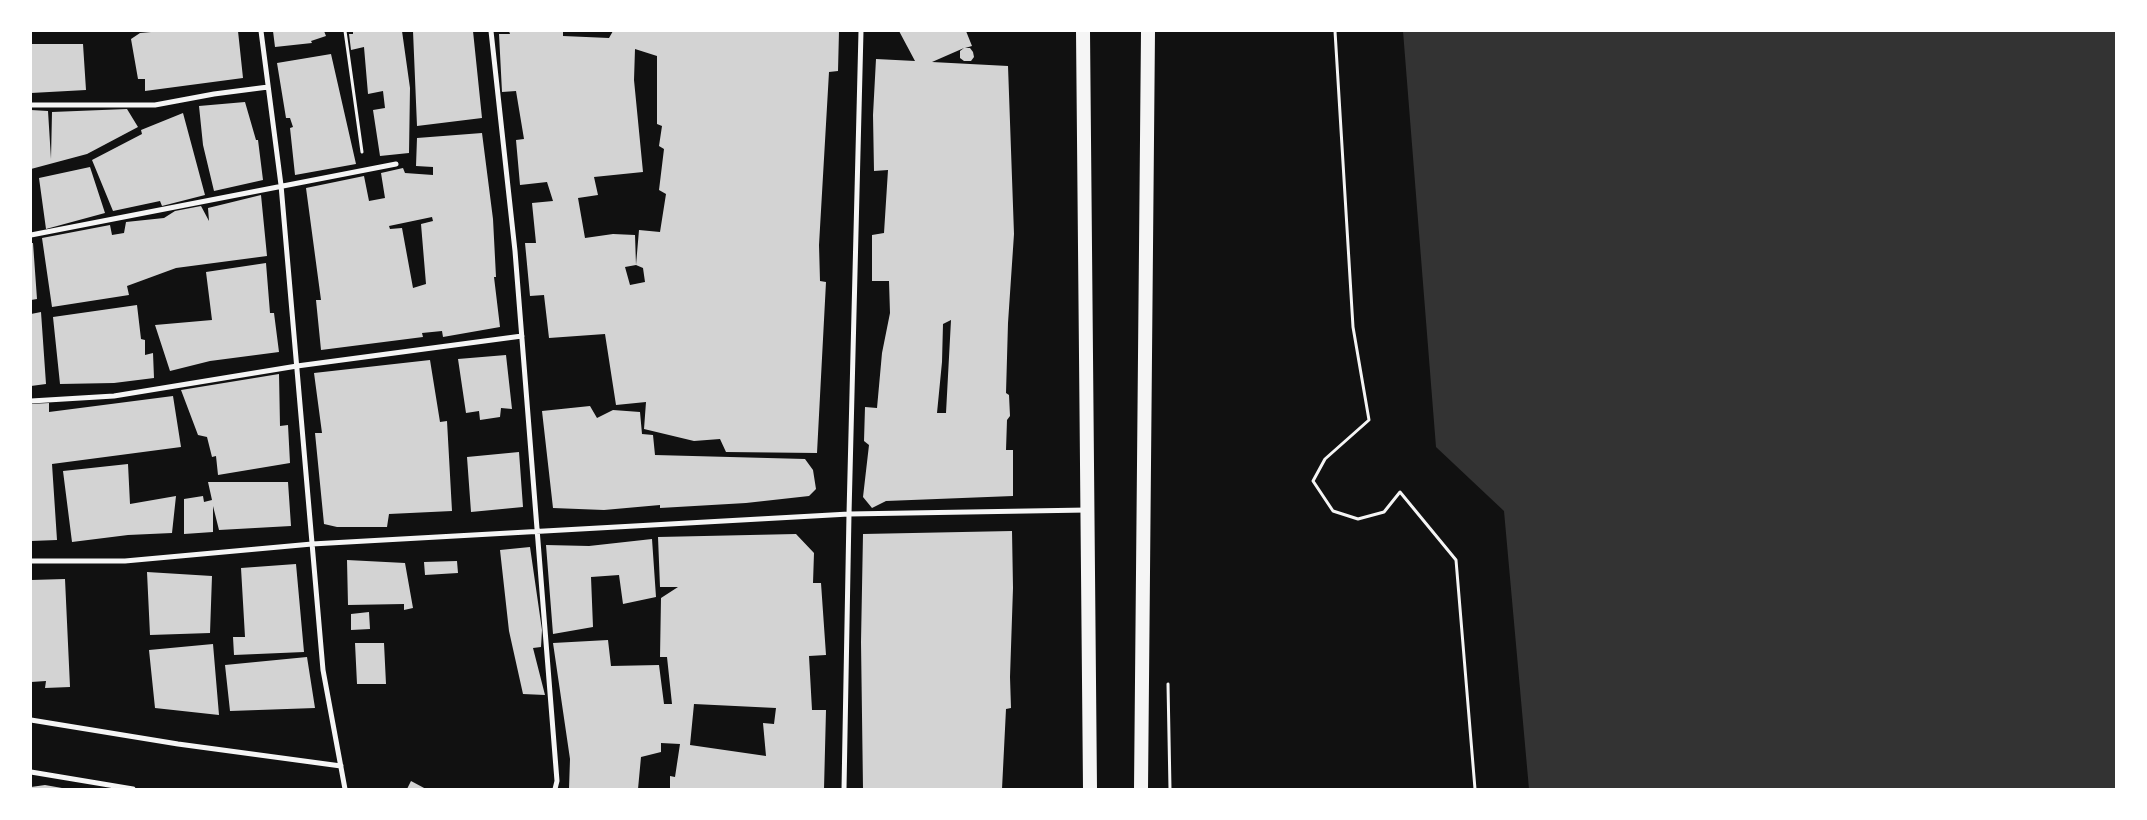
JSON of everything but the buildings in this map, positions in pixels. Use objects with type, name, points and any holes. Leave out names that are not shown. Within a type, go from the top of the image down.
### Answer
[{"type":"highway","points":[[1083,31],[1090,789]]},
{"type":"highway","points":[[1141,789],[1148,31]]},
{"type":"street","points":[[261,31],[282,186],[323,670],[345,789]]},
{"type":"street","points":[[491,31],[515,251],[557,781],[556,789]]},
{"type":"street","points":[[844,789],[848,514],[862,31]]},
{"type":"street","points":[[31,105],[154,105],[214,94],[268,87]]},
{"type":"street","points":[[31,235],[396,164]]},
{"type":"street","points":[[31,401],[114,396],[297,366],[522,336]]},
{"type":"street","points":[[31,561],[126,561],[312,544],[848,514],[1088,510]]},
{"type":"street","points":[[31,720],[178,744],[341,766]]},
{"type":"street","points":[[31,772],[133,789]]},
{"type":"path","points":[[345,31],[364,171]]},
{"type":"path","points":[[1335,31],[1353,327],[1370,420],[1325,459],[1313,481],[1333,511],[1358,519],[1384,512],[1400,492],[1456,560],[1475,789]]},
{"type":"shaded area","points":[[1403,31],[2116,31],[2116,789],[1529,789],[1504,511],[1436,447]]}]
